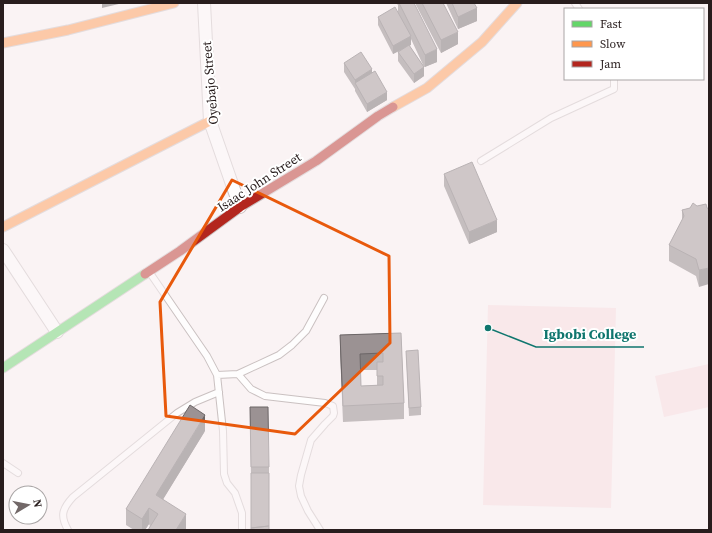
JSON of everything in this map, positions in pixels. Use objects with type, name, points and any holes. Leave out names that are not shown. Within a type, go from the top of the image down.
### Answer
[{"type":"street","points":[[3,43],[94,24],[174,3]]},
{"type":"street","name":"Oyebajo Street","points":[[204,3],[210,121],[240,207]]},
{"type":"street","name":"Isaac John Street","points":[[3,368],[149,272],[240,207],[316,161],[378,116],[427,88],[482,42],[517,3]]},
{"type":"street","points":[[3,226],[210,121]]},
{"type":"street","points":[[3,250],[57,332]]},
{"type":"lane","points":[[481,160],[551,118],[614,89],[614,80]]},
{"type":"lane","points":[[149,272],[207,356],[217,375],[223,431],[224,474],[226,483],[235,493],[242,513],[242,530]]},
{"type":"lane","points":[[217,375],[238,374],[279,356],[306,331],[324,298]]},
{"type":"lane","points":[[238,374],[251,389],[265,396],[324,403],[333,406],[333,416],[311,440],[301,474],[301,496],[308,511],[320,530]]},
{"type":"lane","points":[[68,530],[64,523],[63,513],[66,505],[73,497],[177,413],[195,402],[219,392]]},
{"type":"lane","points":[[3,463],[18,473]]},
{"type":"highlighted area","points":[[232,180],[389,256],[390,343],[295,434],[166,416],[160,302]]},
{"type":"shaded area","points":[[488,305],[616,308],[611,508],[483,505]]},
{"type":"shaded area","points":[[709,364],[709,407],[664,417],[655,376]]},
{"type":"building","points":[[399,3],[414,3],[437,49],[425,55]]},
{"type":"building","points":[[422,3],[443,3],[458,32],[441,40]]},
{"type":"building","points":[[452,3],[474,3],[477,8],[458,17]]},
{"type":"building","points":[[395,7],[411,36],[393,46],[378,17]]},
{"type":"building","points":[[409,45],[424,67],[414,74],[398,52]]},
{"type":"building","points":[[361,52],[372,69],[355,80],[344,63]]},
{"type":"building","points":[[375,71],[387,92],[367,104],[355,83]]},
{"type":"building","points":[[472,162],[497,220],[469,232],[444,174]]},
{"type":"building","points":[[693,203],[697,206],[706,204],[707,208],[709,209],[709,268],[699,270],[696,259],[669,245],[684,216],[682,210],[690,208]]},
{"type":"building","points":[[401,333],[404,403],[343,406],[340,335]],"holes":[[[383,353],[383,362],[377,362],[377,376],[383,376],[383,385],[361,386],[360,354]]]},
{"type":"building","points":[[418,350],[421,407],[409,408],[406,351]]},
{"type":"building","points":[[190,405],[205,415],[156,495],[186,514],[176,530],[148,530],[158,514],[149,508],[142,519],[126,509]]},
{"type":"building","points":[[250,407],[268,407],[269,467],[251,467]]},
{"type":"building","points":[[251,473],[269,473],[269,526],[251,528]]},
{"type":"building","points":[[269,526],[269,530],[251,530],[251,528]]},
{"type":"traffic: fast","points":[[3,368],[145,274]]},
{"type":"traffic: slow","points":[[3,43],[68,30],[174,3]]},
{"type":"traffic: slow","points":[[393,107],[427,88],[482,42],[517,3]]},
{"type":"traffic: slow","points":[[3,227],[210,121]]},
{"type":"traffic: jam","points":[[145,274],[180,251],[240,207],[316,161],[378,116],[393,107]]},
{"type":"place","name":"Igbobi College","points":[[488,328]]}]
